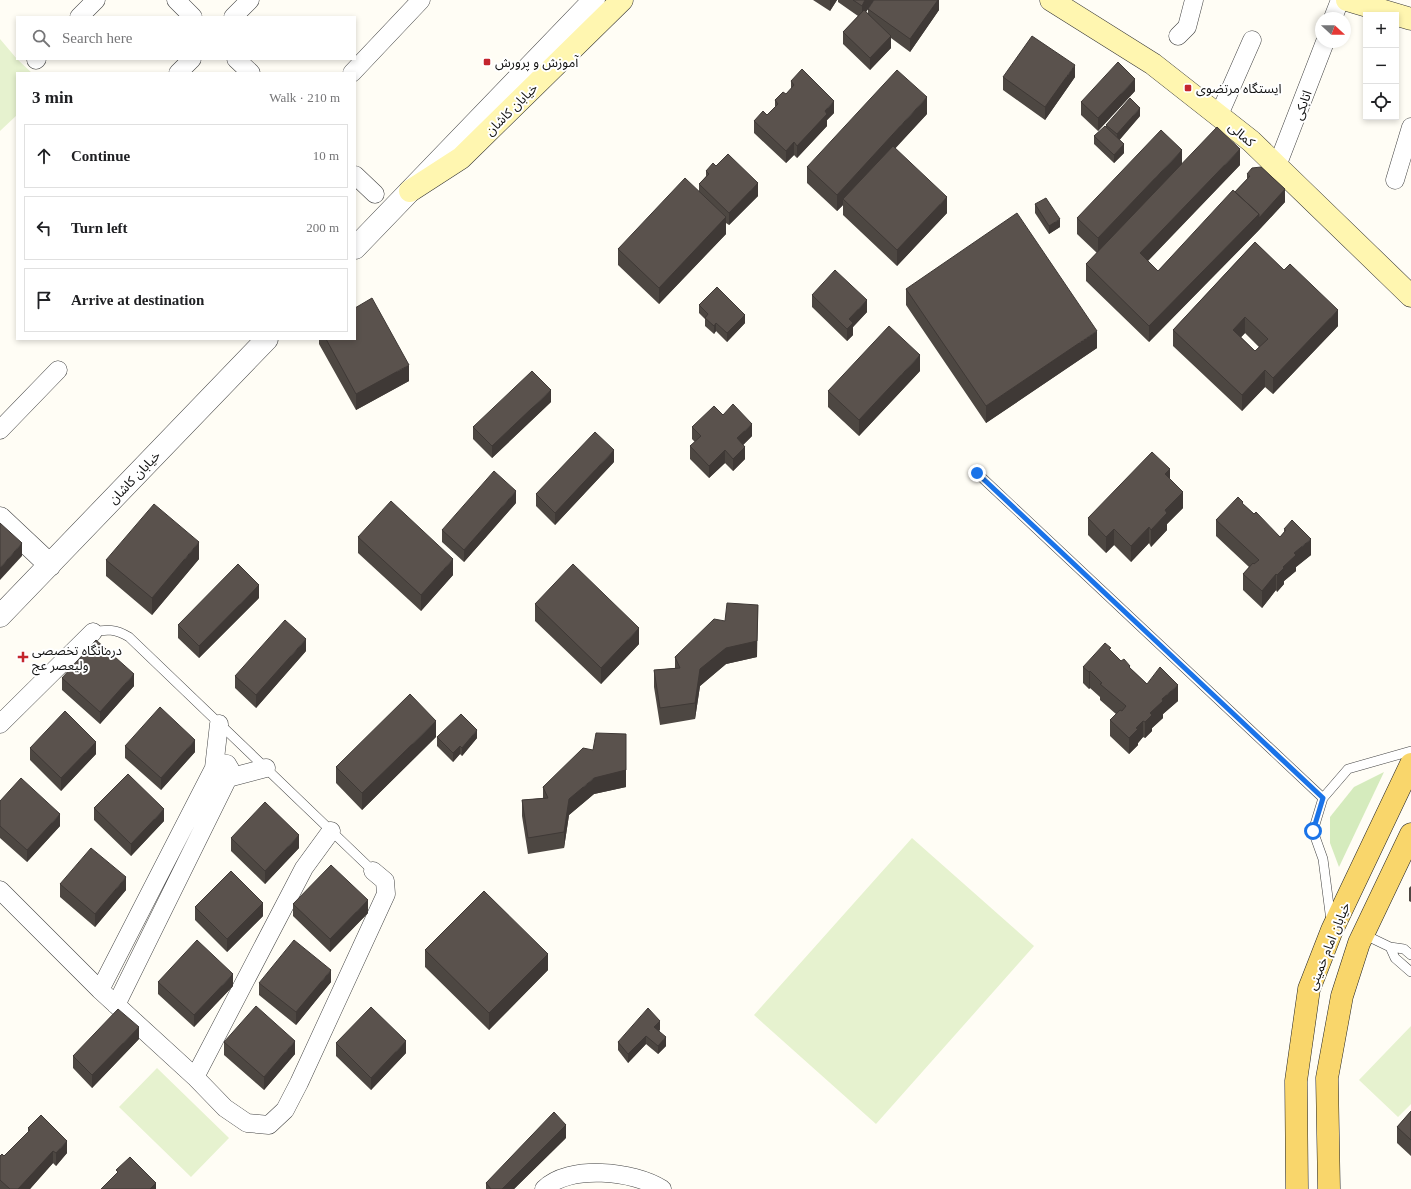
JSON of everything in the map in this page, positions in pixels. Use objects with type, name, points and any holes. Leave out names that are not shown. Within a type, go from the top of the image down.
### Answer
[{"type":"main road","name":"خیابان کاشان","points":[[410,191],[461,158],[622,0]]},
{"type":"main road","name":"کمالی","points":[[1051,0],[1153,64],[1251,141],[1411,296]]},
{"type":"main road","points":[[1358,2],[1411,19]]},
{"type":"main road","name":"خیابان امام خمینی","points":[[1296,1189],[1296,1082],[1309,989],[1332,930],[1411,764]]},
{"type":"main road","points":[[1328,1189],[1327,1078],[1342,996],[1361,938],[1411,834]]},
{"type":"main road","points":[[1332,930],[1334,944],[1341,950],[1352,948],[1361,938]]},
{"type":"street","points":[[80,16],[96,0]]},
{"type":"street","points":[[176,0],[192,16]]},
{"type":"street","points":[[234,16],[250,0]]},
{"type":"street","points":[[353,72],[421,0]]},
{"type":"street","name":"خیابان کاشان","points":[[356,247],[594,0]]},
{"type":"street","points":[[1178,36],[1186,27],[1194,0]]},
{"type":"street","points":[[1335,12],[1340,0]]},
{"type":"street","points":[[1219,115],[1252,40]]},
{"type":"street","name":"اتابکی","points":[[1277,166],[1323,48]]},
{"type":"street","points":[[179,72],[191,60]]},
{"type":"street","points":[[237,60],[250,72]]},
{"type":"street","points":[[1395,180],[1411,128]]},
{"type":"street","points":[[356,175],[375,194]]},
{"type":"street","name":"خیابان کاشان","points":[[0,616],[266,340]]},
{"type":"street","points":[[0,430],[58,370]]},
{"type":"street","points":[[0,518],[50,564]]},
{"type":"street","points":[[0,724],[93,632]]},
{"type":"street","points":[[100,990],[214,768],[219,724]]},
{"type":"street","points":[[116,1005],[228,778],[230,769],[227,764],[221,763],[214,768]]},
{"type":"street","points":[[228,778],[266,768]]},
{"type":"street","points":[[195,1077],[304,868],[332,831]]},
{"type":"street","points":[[0,890],[100,990],[195,1077],[225,1108],[247,1123],[269,1125],[285,1110],[299,1083],[386,894],[385,881],[373,870]]},
{"type":"street","points":[[544,1189],[552,1181],[586,1174],[611,1173],[636,1177],[662,1189]]},
{"type":"lane","points":[[977,473],[1323,798]]},
{"type":"lane","points":[[93,632],[106,629],[119,631],[129,637],[373,870]]},
{"type":"lane","points":[[1332,930],[1323,859],[1313,831],[1323,798],[1348,769],[1411,751]]},
{"type":"lane","points":[[1361,938],[1390,947],[1404,949],[1411,955]]},
{"type":"lane","points":[[1390,947],[1395,958],[1411,972]]},
{"type":"green space","points":[[0,39],[16,58],[16,60],[18,60],[31,72],[16,72],[16,116],[0,131]]},
{"type":"green space","points":[[1384,772],[1339,867],[1330,843],[1330,817],[1354,787]]},
{"type":"green space","points":[[912,838],[1034,946],[876,1124],[754,1015]]},
{"type":"green space","points":[[1411,1026],[1411,1104],[1398,1117],[1359,1080]]},
{"type":"green space","points":[[157,1068],[229,1138],[191,1177],[119,1107]]},
{"type":"building","points":[[853,0],[865,0],[862,6]]},
{"type":"building","points":[[874,0],[938,0],[910,39],[868,9]]},
{"type":"building","points":[[864,10],[891,36],[870,58],[843,32]]},
{"type":"building","points":[[1032,36],[1075,65],[1045,107],[1003,77]]},
{"type":"building","points":[[1118,62],[1135,79],[1098,118],[1081,102]]},
{"type":"building","points":[[802,69],[834,101],[825,111],[827,114],[797,146],[794,142],[786,151],[754,121],[763,111],[767,115],[778,104],[775,100],[783,92],[786,94],[794,85],[791,81]]},
{"type":"building","points":[[897,70],[927,97],[837,195],[807,167]]},
{"type":"building","points":[[1130,98],[1140,108],[1117,134],[1106,125]]},
{"type":"building","points":[[1105,126],[1124,144],[1114,155],[1094,136]]},
{"type":"building","points":[[1217,127],[1240,149],[1140,253],[1158,271],[1233,190],[1259,214],[1149,326],[1086,264]]},
{"type":"building","points":[[1161,130],[1182,150],[1098,238],[1077,218]]},
{"type":"building","points":[[893,146],[947,197],[897,250],[843,199]]},
{"type":"building","points":[[728,154],[758,183],[729,213],[699,184],[709,174],[706,171],[713,163],[716,166]]},
{"type":"building","points":[[1261,167],[1285,189],[1259,218],[1259,214],[1235,192],[1250,176],[1247,174],[1252,168]]},
{"type":"building","points":[[685,178],[726,217],[659,288],[618,249]]},
{"type":"building","points":[[1046,198],[1060,219],[1049,226],[1035,204]]},
{"type":"building","points":[[1017,213],[1097,331],[986,406],[906,289]]},
{"type":"building","points":[[1255,242],[1284,270],[1290,264],[1338,310],[1273,378],[1265,370],[1242,395],[1173,330]],"holes":[[[1245,317],[1268,339],[1255,351],[1233,330]]]},
{"type":"building","points":[[835,270],[867,300],[849,319],[853,323],[847,329],[812,295]]},
{"type":"building","points":[[717,287],[745,315],[727,333],[716,323],[714,326],[705,318],[708,314],[699,305]]},
{"type":"building","points":[[372,298],[409,365],[356,394],[327,340],[356,340],[356,307]]},
{"type":"building","points":[[889,326],[920,355],[859,420],[828,391]]},
{"type":"building","points":[[532,371],[551,390],[492,446],[473,427]]},
{"type":"building","points":[[733,404],[752,424],[737,438],[745,447],[733,459],[725,450],[709,466],[690,446],[701,436],[692,427],[714,406],[723,415]]},
{"type":"building","points":[[595,432],[614,450],[555,513],[536,494]]},
{"type":"building","points":[[1152,452],[1170,469],[1165,474],[1183,492],[1165,510],[1167,513],[1151,530],[1149,527],[1131,546],[1114,529],[1106,537],[1088,518]]},
{"type":"building","points":[[494,471],[516,491],[464,550],[442,530]]},
{"type":"building","points":[[1238,497],[1243,502],[1242,503],[1254,514],[1256,512],[1280,537],[1286,530],[1284,529],[1292,520],[1311,539],[1294,553],[1296,555],[1277,575],[1276,574],[1262,591],[1243,574],[1253,563],[1254,564],[1259,560],[1216,520]]},
{"type":"building","points":[[391,501],[453,559],[421,595],[358,537]]},
{"type":"building","points":[[154,504],[199,542],[152,598],[106,560]]},
{"type":"building","points":[[0,523],[22,543],[0,568]]},
{"type":"building","points":[[238,564],[259,585],[199,646],[178,625]]},
{"type":"building","points":[[573,564],[639,628],[601,668],[535,604]]},
{"type":"building","points":[[727,603],[758,605],[757,641],[726,648],[700,669],[695,703],[660,708],[654,670],[680,668],[675,657],[714,619],[725,621]]},
{"type":"building","points":[[285,620],[306,639],[256,695],[235,676]]},
{"type":"building","points":[[96,640],[134,674],[100,712],[62,678]]},
{"type":"building","points":[[1105,643],[1121,661],[1124,659],[1130,666],[1129,667],[1147,684],[1160,667],[1178,685],[1162,699],[1163,701],[1150,713],[1152,715],[1136,728],[1138,729],[1129,738],[1110,720],[1126,706],[1100,684],[1102,683],[1090,671],[1089,672],[1083,667]]},
{"type":"building","points":[[410,694],[436,721],[362,793],[336,767]]},
{"type":"building","points":[[160,707],[195,740],[161,778],[125,746]]},
{"type":"building","points":[[65,711],[96,742],[61,778],[30,748]]},
{"type":"building","points":[[461,714],[477,730],[462,748],[460,746],[453,753],[437,737]]},
{"type":"building","points":[[596,733],[626,734],[626,770],[594,778],[569,799],[564,832],[528,838],[522,800],[548,798],[543,787],[583,748],[593,750]]},
{"type":"building","points":[[128,774],[164,809],[131,844],[94,808]]},
{"type":"building","points":[[21,778],[60,814],[27,850],[0,826],[0,801]]},
{"type":"building","points":[[265,802],[299,835],[265,871],[231,838]]},
{"type":"building","points":[[91,848],[126,877],[95,914],[60,884]]},
{"type":"building","points":[[331,865],[368,900],[330,939],[293,904]]},
{"type":"building","points":[[231,871],[263,903],[227,939],[195,907]]},
{"type":"building","points":[[484,891],[548,954],[489,1013],[425,950]]},
{"type":"building","points":[[197,940],[233,974],[194,1015],[158,982]]},
{"type":"building","points":[[294,940],[331,970],[296,1012],[259,983]]},
{"type":"building","points":[[256,1006],[295,1041],[264,1077],[224,1042]]},
{"type":"building","points":[[371,1007],[406,1041],[371,1078],[336,1043]]},
{"type":"building","points":[[648,1008],[660,1021],[654,1027],[666,1037],[658,1046],[646,1036],[628,1054],[618,1042]]},
{"type":"building","points":[[118,1009],[139,1027],[92,1075],[73,1056]]},
{"type":"building","points":[[1411,1111],[1411,1140],[1397,1127]]},
{"type":"building","points":[[554,1112],[566,1125],[502,1189],[491,1189],[486,1183]]},
{"type":"building","points":[[41,1115],[67,1141],[56,1153],[53,1151],[18,1189],[10,1189],[0,1180],[0,1156],[2,1154],[4,1156],[30,1130],[28,1128]]},
{"type":"building","points":[[130,1157],[156,1183],[150,1189],[101,1189],[118,1172],[116,1170]]},
{"type":"place","name":"آموزش و پرورش","points":[[487,62]]},
{"type":"place","name":"ایستگاه مرتضوی","points":[[1188,88]]},
{"type":"place","name":"درمانگاه تخصصی ولیعصر عج","points":[[23,657]]},
{"type":"route","points":[[977,473],[1323,798],[1313,831]]}]
